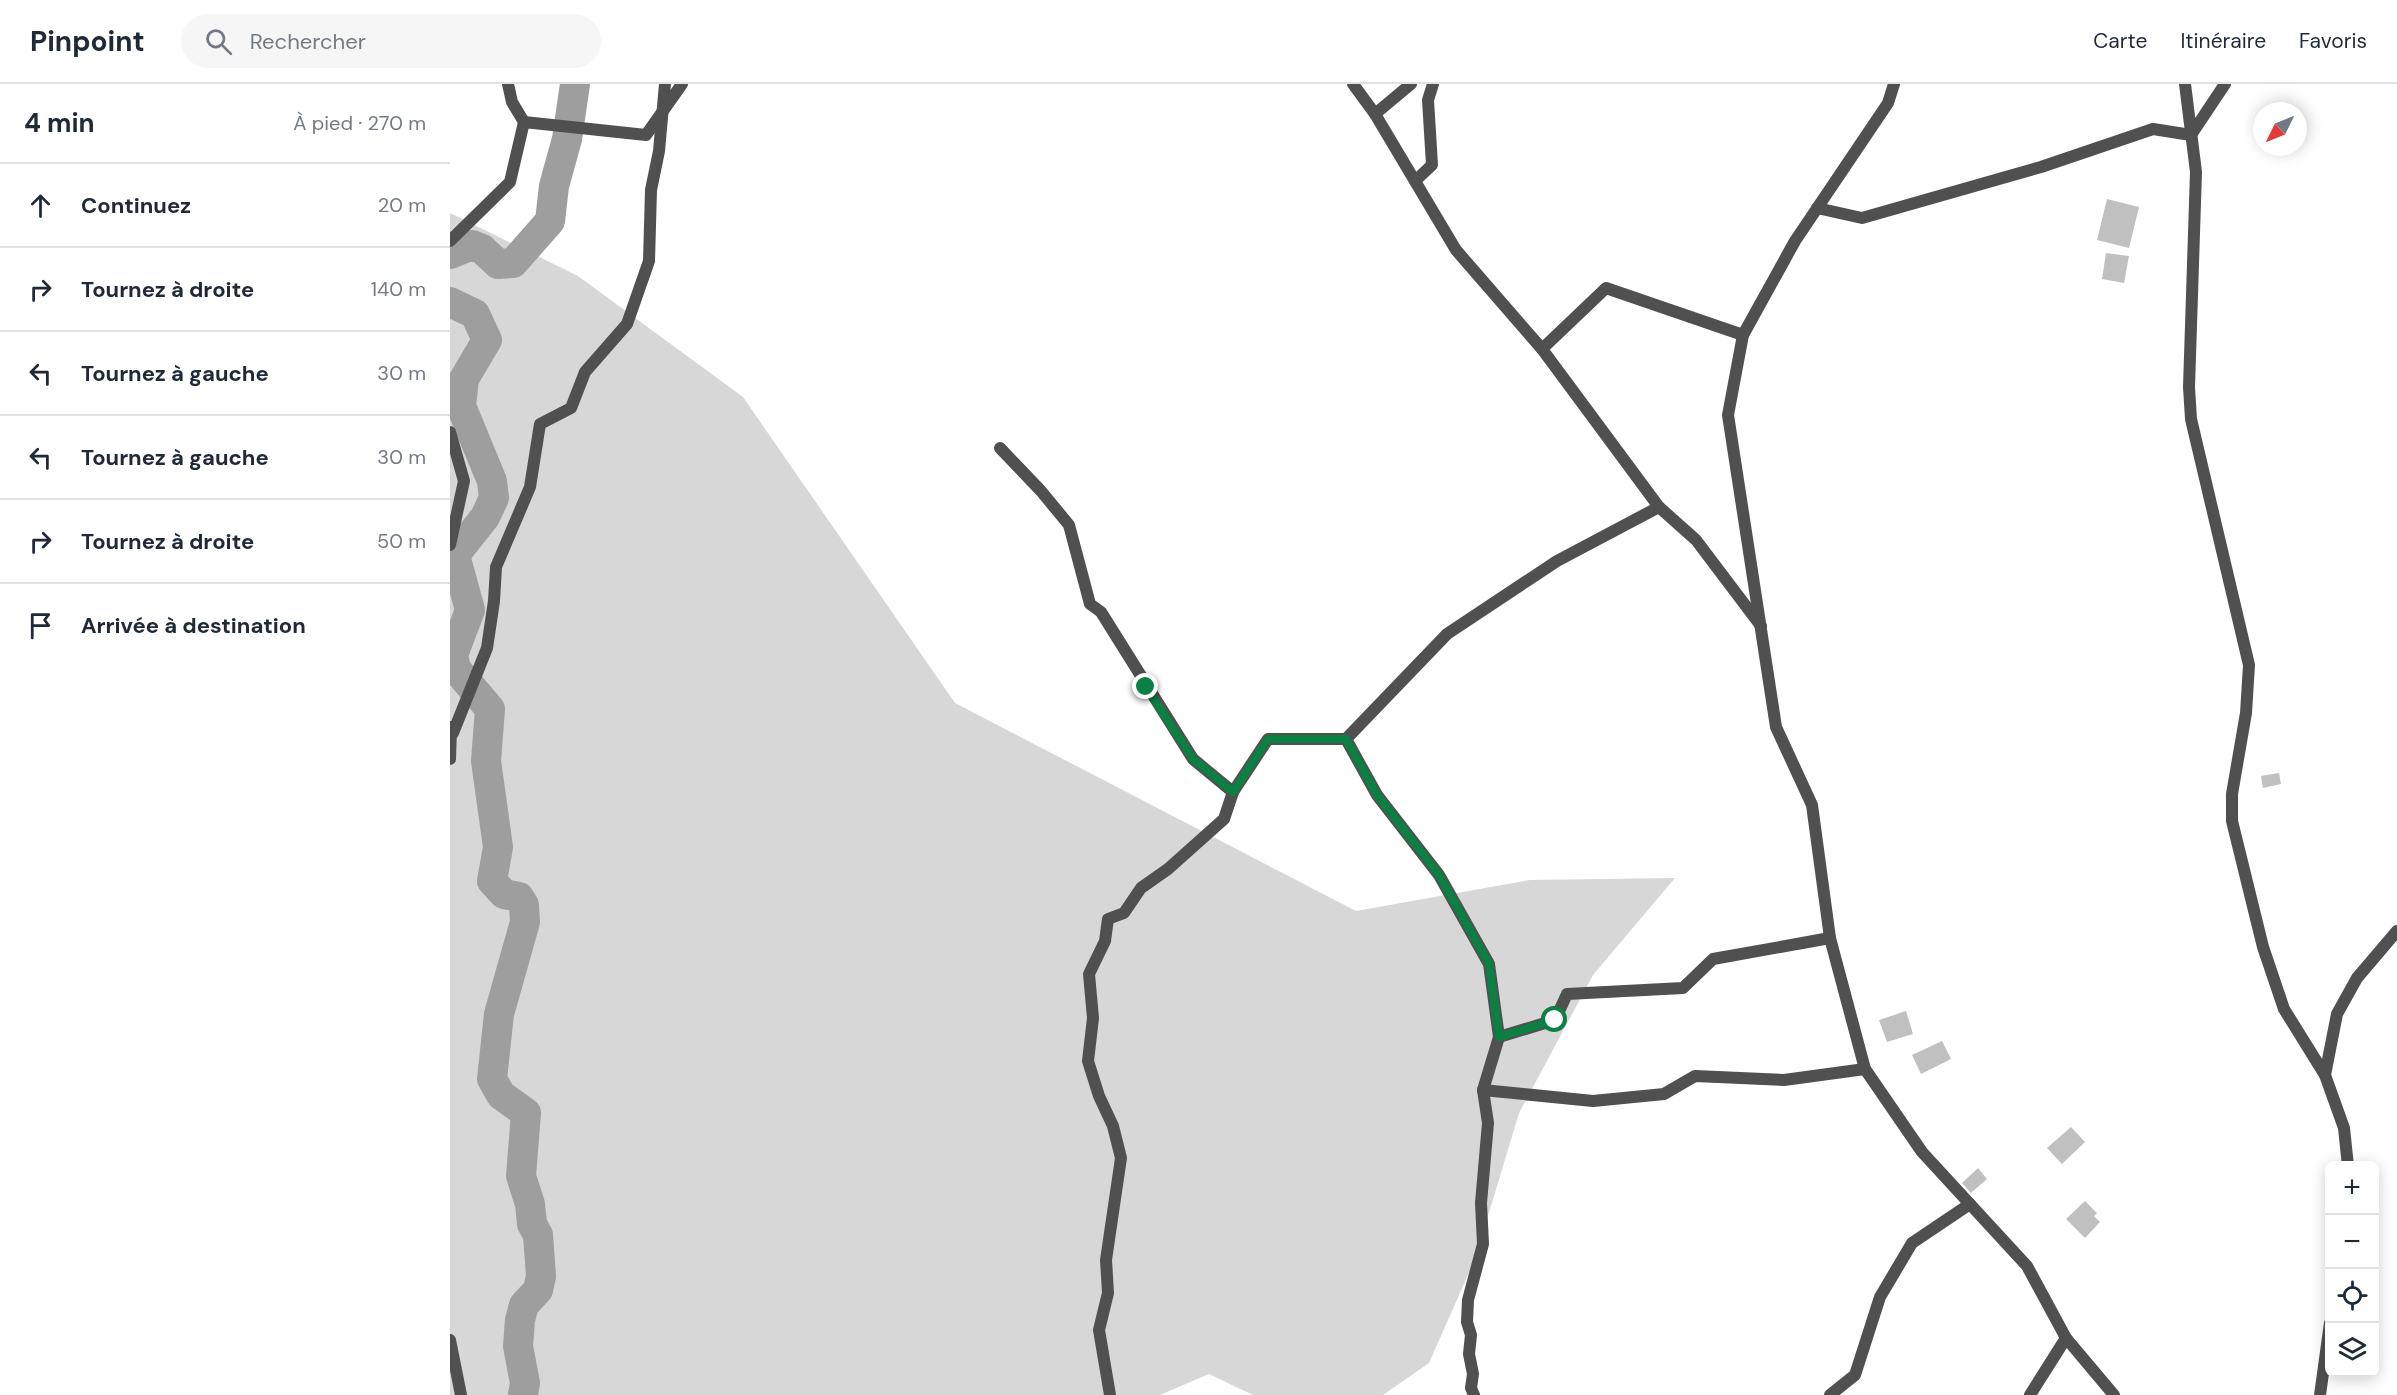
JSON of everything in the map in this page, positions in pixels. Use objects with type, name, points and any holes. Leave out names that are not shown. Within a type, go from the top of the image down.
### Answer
[{"type":"street","points":[[450,241],[510,182],[524,122],[512,102],[508,84]]},
{"type":"street","points":[[450,759],[451,729],[487,648],[496,567],[530,487],[540,424],[571,408],[585,372],[627,324],[649,261],[651,190],[664,110],[665,84]]},
{"type":"street","points":[[524,122],[646,135],[682,84]]},
{"type":"street","points":[[1353,84],[1375,114],[1456,250],[1542,349],[1659,507],[1696,540],[1762,627]]},
{"type":"street","points":[[1375,114],[1411,84]]},
{"type":"street","points":[[1414,181],[1432,165],[1428,100],[1433,84]]},
{"type":"street","points":[[1894,84],[1888,103],[1795,241],[1743,335],[1728,415],[1776,727],[1812,805],[1830,938],[1865,1069],[1922,1152],[2027,1266],[2066,1338],[2114,1395]]},
{"type":"street","points":[[2185,84],[2196,172],[2189,387],[2191,419],[2249,665],[2246,714],[2232,794],[2232,821],[2263,947],[2284,1010],[2325,1075],[2344,1128],[2347,1161]]},
{"type":"street","points":[[2191,135],[2225,84]]},
{"type":"street","points":[[1817,208],[1862,218],[2041,167],[2153,129],[2191,135]]},
{"type":"street","points":[[1542,349],[1606,288],[1743,335]]},
{"type":"street","points":[[450,432],[464,481],[450,545]]},
{"type":"street","points":[[1000,448],[1069,525],[1090,604],[1101,612],[1193,759],[1233,792]]},
{"type":"street","points":[[1110,1395],[1100,1330],[1108,1293],[1106,1260],[1121,1158],[1113,1126],[1099,1096],[1088,1061],[1093,1018],[1089,974],[1105,941],[1108,919],[1124,913],[1141,888],[1168,869],[1224,819],[1233,792],[1268,739],[1346,739],[1447,634],[1557,561],[1659,507]]},
{"type":"street","points":[[1346,739],[1377,795],[1439,875],[1489,964],[1499,1037],[1483,1090],[1488,1123],[1481,1203],[1483,1244],[1468,1300],[1467,1322],[1471,1335],[1468,1354],[1473,1374],[1471,1388],[1474,1395]]},
{"type":"street","points":[[2325,1075],[2337,1014],[2357,978],[2397,931]]},
{"type":"street","points":[[1499,1037],[1555,1020],[1568,994],[1683,988],[1713,959],[1830,938]]},
{"type":"street","points":[[1483,1090],[1593,1101],[1664,1094],[1695,1076],[1784,1080],[1865,1069]]},
{"type":"street","points":[[1830,1395],[1855,1375],[1880,1297],[1912,1243],[1970,1204]]},
{"type":"street","points":[[2030,1395],[2066,1338]]},
{"type":"street","points":[[450,1340],[461,1395]]},
{"type":"street","points":[[2320,1395],[2325,1359]]},
{"type":"shaded area","points":[[450,213],[578,276],[743,397],[955,703],[1356,911],[1530,880],[1675,878],[1593,975],[1519,1113],[1475,1259],[1429,1363],[1383,1395],[1253,1395],[1209,1374],[1160,1395],[450,1395]]},
{"type":"building","points":[[2107,199],[2139,207],[2129,248],[2097,240]]},
{"type":"building","points":[[2106,253],[2129,256],[2124,283],[2102,279]]},
{"type":"building","points":[[2279,773],[2281,784],[2263,788],[2261,776]]},
{"type":"building","points":[[1906,1011],[1913,1034],[1887,1042],[1879,1020]]},
{"type":"building","points":[[1942,1041],[1951,1059],[1921,1074],[1912,1055]]},
{"type":"building","points":[[2071,1127],[2085,1142],[2062,1164],[2047,1148]]},
{"type":"building","points":[[1978,1168],[1987,1179],[1971,1193],[1962,1183]]},
{"type":"building","points":[[2085,1201],[2097,1213],[2094,1216],[2100,1222],[2085,1238],[2066,1219]]},
{"type":"waterway","points":[[450,254],[472,245],[482,249],[498,264],[513,263],[550,221],[554,186],[567,139],[575,84]]},
{"type":"waterway","points":[[450,302],[475,314],[487,340],[464,379],[461,406],[492,481],[494,498],[485,517],[455,555],[470,610],[453,655],[456,669],[490,709],[486,761],[498,847],[492,881],[504,894],[519,897],[524,905],[525,922],[499,1014],[492,1079],[501,1095],[526,1113],[521,1176],[530,1204],[532,1224],[538,1235],[541,1276],[538,1290],[524,1305],[520,1320],[518,1346],[525,1383],[523,1395]]},
{"type":"route","points":[[1146,687],[1193,759],[1233,792],[1268,739],[1346,739],[1377,795],[1439,875],[1489,964],[1499,1037],[1555,1020]]}]
